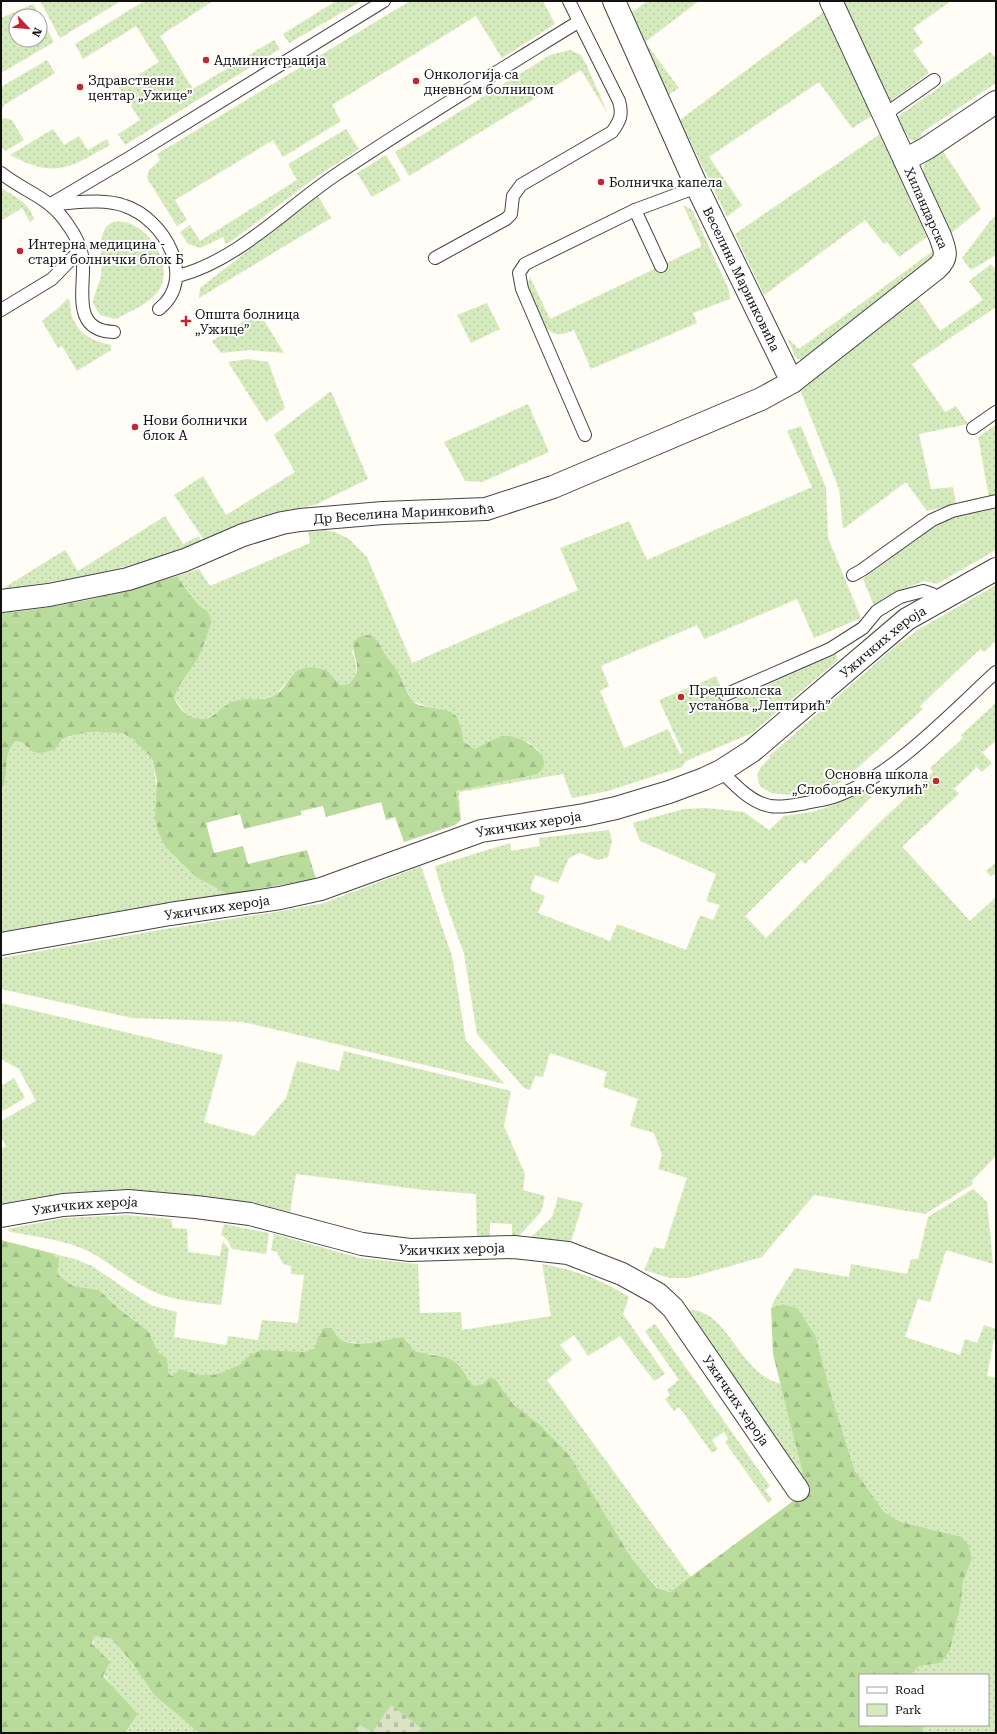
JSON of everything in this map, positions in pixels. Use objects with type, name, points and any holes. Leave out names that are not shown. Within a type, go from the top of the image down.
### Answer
[{"type":"street","name":"Веселина Маринковића","points":[[614,1],[697,187],[792,382]]},
{"type":"street","name":"Хиландарска","points":[[792,382],[937,268],[945,259],[946,254],[940,236],[831,1]]},
{"type":"street","points":[[905,160],[927,148],[996,102]]},
{"type":"street","name":"Др Веселина Маринковића","points":[[1,601],[49,595],[128,579],[185,560],[242,535],[288,522],[384,513],[486,509],[553,487],[761,399],[792,382]]},
{"type":"street","name":"Ужичких хероја","points":[[1,944],[170,914],[280,898],[321,889],[481,831],[584,815],[616,808],[669,792],[721,771],[752,751],[907,619],[996,569]]},
{"type":"street","name":"Ужичких хероја","points":[[1,1216],[63,1205],[128,1201],[196,1207],[250,1214],[362,1244],[410,1250],[514,1247],[568,1253],[622,1274],[658,1294],[673,1308],[798,1490]]},
{"type":"lane","points":[[51,204],[129,158],[384,1]]},
{"type":"lane","points":[[435,258],[506,219],[511,214],[513,196],[520,184],[612,132],[620,121],[622,112],[619,101],[578,22],[569,1]]},
{"type":"lane","points":[[178,276],[190,272],[231,252],[338,174],[578,22]]},
{"type":"lane","points":[[884,115],[934,80]]},
{"type":"lane","points":[[1,173],[51,204],[68,225],[80,250],[83,264],[81,299],[85,314],[89,321],[101,330],[114,332]]},
{"type":"lane","points":[[585,436],[528,308],[519,273],[525,264],[635,210],[697,187]]},
{"type":"lane","points":[[51,204],[116,203],[142,213],[158,229],[168,244],[174,256],[178,276],[170,297],[159,309]]},
{"type":"lane","points":[[635,210],[661,266]]},
{"type":"lane","points":[[1,310],[52,279],[80,250]]},
{"type":"lane","points":[[973,428],[996,412]]},
{"type":"lane","points":[[852,575],[862,570],[932,520],[952,511],[996,501]]},
{"type":"lane","points":[[725,695],[830,649],[863,628],[877,611],[900,597],[923,591],[932,594],[939,601]]},
{"type":"lane","points":[[721,771],[738,788],[755,800],[769,806],[792,806],[833,797],[868,780],[903,756],[996,672]]},
{"type":"green space","points":[[40,1],[121,1],[60,38],[48,16],[48,8],[44,8]]},
{"type":"green space","points":[[144,1],[213,1],[160,36],[193,89],[274,40],[280,49],[125,145],[118,134],[140,120],[119,87],[159,62],[136,26],[83,59],[75,44]]},
{"type":"green space","points":[[336,1],[362,1],[289,43],[283,34]]},
{"type":"green space","points":[[410,1],[543,1],[555,24],[502,58],[476,16],[332,105],[341,121],[283,157],[273,140],[175,200],[187,220],[177,226],[147,178],[149,170],[160,160],[157,154]]},
{"type":"green space","points":[[647,1],[699,1],[645,42],[679,88],[668,95],[631,13]]},
{"type":"green space","points":[[843,1],[951,1],[913,28],[923,43],[913,50],[929,73],[890,102]]},
{"type":"green space","points":[[33,4],[35,8],[24,8]]},
{"type":"green space","points":[[824,12],[872,116],[852,128],[819,82],[709,157],[742,205],[727,217],[680,120]]},
{"type":"green space","points":[[8,15],[8,48],[44,48],[1,73],[1,18]]},
{"type":"green space","points":[[48,31],[54,42],[48,46]]},
{"type":"green space","points":[[570,50],[581,55],[608,114],[581,70],[409,176],[395,152],[550,55]]},
{"type":"green space","points":[[990,52],[996,58],[996,83],[921,133],[922,140],[917,142],[909,139],[897,117]]},
{"type":"green space","points":[[47,60],[55,73],[3,106],[1,114],[1,87]]},
{"type":"green space","points":[[4,118],[12,120],[24,140],[5,151],[1,147],[1,119]]},
{"type":"green space","points":[[53,129],[64,145],[79,136],[88,150],[107,139],[110,145],[84,160],[62,168],[39,167],[10,155]]},
{"type":"green space","points":[[346,129],[359,149],[316,177],[226,244],[223,237],[200,248],[188,244],[180,232],[190,225],[200,241],[297,180],[288,164]]},
{"type":"green space","points":[[880,134],[927,237],[899,257],[887,242],[884,244],[865,220],[764,295],[735,234]]},
{"type":"green space","points":[[943,151],[981,209],[950,234],[922,173],[927,156]]},
{"type":"green space","points":[[386,155],[401,180],[372,197],[357,173]]},
{"type":"green space","points":[[1,188],[25,204],[32,213],[34,219],[30,222],[22,208],[1,221]]},
{"type":"green space","points":[[318,196],[331,218],[199,298],[200,288]]},
{"type":"green space","points":[[683,205],[692,210],[729,290],[730,299],[693,313],[697,323],[591,369],[574,330],[564,334],[556,334],[544,326],[540,320],[529,295],[528,287],[530,277],[550,319],[702,246]]},
{"type":"green space","points":[[996,216],[996,255],[971,270],[962,258],[991,220]]},
{"type":"green space","points":[[113,222],[125,222],[136,226],[146,234],[160,255],[163,267],[163,279],[159,290],[155,295],[139,307],[116,319],[100,315],[93,303],[102,269],[102,238],[107,226]]},
{"type":"green space","points":[[933,251],[933,256],[930,260],[802,360],[796,358],[787,338],[799,349]]},
{"type":"green space","points":[[991,264],[996,270],[996,307],[912,364],[945,412],[956,406],[968,424],[919,434],[931,489],[953,487],[956,504],[927,511],[906,482],[843,529],[839,489],[799,387],[917,297],[940,331],[983,300],[969,281]]},
{"type":"green space","points":[[68,298],[71,313],[81,331],[92,339],[111,345],[111,350],[77,371],[62,346],[58,348],[42,321]]},
{"type":"green space","points":[[487,303],[500,329],[471,343],[457,315]]},
{"type":"green space","points":[[259,312],[284,353],[249,350],[221,353],[212,341]]},
{"type":"green space","points":[[248,359],[268,362],[285,408],[266,422],[228,362]]},
{"type":"green space","points":[[331,391],[368,479],[315,505],[282,511],[246,522],[204,540],[174,495],[203,476],[226,515],[295,472],[274,435]]},
{"type":"green space","points":[[528,404],[549,452],[482,482],[465,481],[444,442]]},
{"type":"green space","points":[[996,425],[996,496],[989,497],[978,437]]},
{"type":"green space","points":[[801,426],[826,488],[828,538],[861,618],[814,638],[797,599],[704,639],[697,625],[601,666],[609,686],[600,691],[624,748],[668,729],[680,754],[683,753],[659,700],[716,676],[728,703],[836,654],[838,660],[752,733],[686,761],[682,767],[608,791],[572,798],[563,774],[459,792],[461,820],[456,791],[535,775],[538,750],[528,742],[499,737],[475,749],[464,742],[459,722],[429,707],[412,701],[398,671],[387,659],[379,643],[373,637],[367,635],[360,637],[352,651],[355,660],[356,672],[349,684],[340,685],[331,673],[294,673],[276,695],[254,701],[238,700],[205,719],[197,720],[185,713],[174,698],[179,686],[199,657],[212,622],[177,576],[199,569],[210,586],[310,543],[308,531],[325,530],[335,532],[349,539],[367,557],[412,663],[578,590],[560,548],[629,521],[647,560],[812,487],[787,431]]},
{"type":"green space","points":[[996,506],[996,550],[937,584],[924,581],[891,594],[874,606],[863,579],[929,529],[959,515]]},
{"type":"green space","points":[[165,516],[183,544],[199,536],[202,541],[153,559],[104,572],[53,582],[2,589],[65,550],[78,571]]},
{"type":"green space","points":[[177,576],[190,595],[207,611],[212,622],[199,657],[179,686],[174,698],[180,708],[190,716],[198,719],[204,719],[215,714],[232,702],[244,699],[261,699],[275,695],[300,669],[322,669],[331,674],[340,685],[349,684],[357,670],[353,646],[354,642],[362,636],[367,635],[378,641],[388,659],[397,670],[409,696],[415,703],[426,707],[446,710],[456,716],[464,742],[475,749],[499,737],[514,737],[522,740],[537,750],[544,763],[542,769],[535,775],[456,791],[461,820],[455,825],[404,842],[395,817],[386,820],[381,802],[326,817],[323,806],[301,811],[301,815],[244,829],[240,814],[206,823],[214,853],[243,846],[248,864],[307,850],[316,879],[227,894],[196,877],[166,848],[158,831],[155,818],[157,781],[152,758],[133,739],[122,733],[89,732],[70,736],[62,740],[55,749],[43,753],[33,752],[23,743],[16,741],[8,752],[6,777],[1,790],[1,613],[68,604],[134,589]]},
{"type":"green space","points":[[996,585],[996,640],[984,652],[980,649],[920,706],[923,709],[843,781],[821,791],[791,795],[771,793],[760,786],[758,781],[759,770],[770,758],[769,756],[897,645],[921,628]]},
{"type":"green space","points":[[996,703],[996,741],[983,752],[979,749],[992,763],[982,772],[973,764],[976,768],[955,788],[951,785],[959,794],[925,826],[921,822],[924,826],[902,847],[970,921],[996,897],[996,1156],[972,1181],[973,1184],[925,1214],[814,1195],[762,1257],[688,1278],[670,1278],[644,1270],[654,1247],[664,1249],[687,1178],[658,1169],[662,1155],[654,1133],[630,1126],[638,1099],[603,1087],[607,1072],[550,1053],[543,1077],[535,1076],[530,1090],[524,1088],[477,1034],[464,954],[443,895],[435,866],[510,843],[511,851],[540,846],[539,838],[609,830],[612,841],[608,857],[598,860],[580,853],[569,858],[558,883],[535,875],[530,890],[545,896],[538,913],[610,941],[617,924],[686,950],[700,915],[713,920],[720,905],[706,901],[716,874],[640,841],[633,823],[684,809],[706,808],[744,812],[769,830],[784,816],[812,812],[828,807],[871,787],[879,786],[878,790],[805,864],[801,860],[745,916],[766,938],[880,822],[933,772],[930,768],[963,738],[961,735]]},
{"type":"green space","points":[[89,732],[122,733],[133,739],[152,758],[166,848],[196,877],[227,894],[1,932],[1,790],[6,777],[8,752],[16,741],[23,743],[33,752],[55,749],[62,741],[74,735]]},
{"type":"green space","points":[[996,862],[996,872],[991,877],[986,871]]},
{"type":"green space","points":[[421,866],[452,956],[466,1041],[505,1084],[243,1022],[132,1018],[1,989],[1,958],[324,903]]},
{"type":"green space","points":[[1,1003],[223,1055],[204,1122],[254,1136],[286,1098],[297,1061],[339,1071],[344,1051],[511,1091],[504,1126],[525,1174],[523,1190],[545,1196],[541,1212],[518,1237],[512,1236],[512,1224],[490,1223],[490,1236],[477,1237],[476,1194],[425,1190],[296,1174],[290,1212],[251,1202],[126,1189],[62,1193],[1,1204],[1,1149],[6,1146],[1,1137],[1,1121],[36,1101],[19,1069],[1,1059]]},
{"type":"green space","points":[[14,1078],[25,1098],[1,1112],[1,1086]]},
{"type":"green space","points":[[973,1189],[987,1202],[993,1264],[946,1250],[930,1302],[918,1299],[905,1337],[960,1355],[965,1339],[977,1343],[984,1325],[996,1329],[996,1339],[994,1339],[987,1376],[996,1378],[996,1733],[923,1733],[924,1726],[989,1726],[989,1674],[912,1674],[919,1666],[941,1663],[961,1602],[963,1581],[972,1559],[962,1537],[901,1522],[884,1512],[855,1471],[832,1398],[816,1337],[783,1304],[771,1308],[776,1297],[795,1268],[849,1277],[851,1264],[907,1274],[911,1259],[918,1259],[928,1217]]},
{"type":"green space","points":[[558,1197],[583,1203],[571,1241],[530,1238],[552,1217]]},
{"type":"green space","points":[[127,1215],[171,1219],[173,1228],[187,1229],[188,1252],[220,1256],[223,1241],[229,1249],[221,1305],[167,1297],[158,1294],[142,1286],[104,1260],[79,1247],[60,1241],[11,1232],[7,1229],[64,1218]]},
{"type":"green space","points":[[224,1224],[269,1233],[266,1254],[232,1249],[226,1238],[221,1235]]},
{"type":"green space","points":[[274,1234],[360,1258],[418,1264],[420,1313],[461,1312],[462,1330],[551,1316],[542,1264],[565,1269],[598,1280],[629,1297],[623,1314],[665,1374],[654,1381],[620,1336],[588,1356],[574,1335],[560,1345],[572,1360],[547,1380],[691,1577],[670,1592],[658,1588],[630,1556],[570,1456],[540,1425],[513,1404],[496,1380],[486,1381],[483,1385],[474,1386],[468,1382],[462,1369],[434,1354],[420,1354],[412,1350],[406,1339],[352,1343],[339,1338],[332,1328],[317,1339],[315,1348],[304,1352],[250,1355],[239,1365],[214,1375],[200,1375],[180,1369],[172,1376],[169,1374],[167,1358],[158,1352],[141,1326],[118,1308],[99,1290],[73,1286],[57,1274],[58,1268],[51,1253],[75,1259],[92,1266],[153,1306],[177,1312],[174,1337],[226,1345],[228,1336],[258,1340],[262,1320],[298,1323],[304,1275],[291,1274],[291,1266],[283,1264],[277,1252],[271,1250]]},
{"type":"green space","points":[[1,1240],[51,1253],[59,1260],[57,1274],[73,1286],[99,1290],[118,1308],[149,1333],[158,1352],[167,1358],[169,1374],[172,1376],[180,1369],[200,1375],[214,1375],[239,1365],[250,1355],[261,1350],[304,1352],[315,1348],[317,1339],[324,1328],[332,1328],[339,1338],[352,1343],[370,1343],[403,1337],[411,1346],[412,1350],[441,1356],[452,1360],[462,1369],[469,1381],[474,1386],[483,1384],[490,1377],[496,1380],[513,1404],[540,1425],[570,1456],[630,1556],[657,1588],[670,1592],[800,1496],[806,1486],[773,1354],[771,1308],[783,1304],[798,1309],[816,1337],[832,1398],[855,1471],[884,1512],[901,1522],[962,1537],[969,1546],[972,1559],[963,1581],[961,1602],[950,1650],[941,1663],[919,1666],[912,1674],[859,1674],[859,1726],[924,1726],[923,1733],[419,1733],[421,1728],[371,1732],[360,1725],[354,1733],[199,1733],[154,1695],[133,1664],[112,1639],[94,1636],[92,1644],[110,1662],[103,1676],[138,1714],[125,1733],[1,1733]]},
{"type":"green space","points":[[688,1310],[702,1312],[714,1319],[755,1368],[767,1378],[782,1384],[806,1486]]},
{"type":"green space","points":[[655,1324],[770,1486],[765,1490],[772,1500],[768,1503],[725,1442],[728,1439],[724,1432],[712,1440],[718,1449],[712,1453],[679,1407],[674,1411],[665,1399],[670,1395],[667,1390],[679,1380],[645,1331]]},
{"type":"green space","points":[[94,1636],[112,1639],[133,1664],[154,1695],[199,1733],[125,1733],[138,1714],[115,1689],[101,1669],[93,1647]]},
{"type":"green space","points":[[391,1705],[421,1728],[419,1733],[354,1733],[360,1725],[372,1732]]},
{"type":"place","name":"Администрација","points":[[206,60]]},
{"type":"place","name":"Онкологија са дневном болницом","points":[[416,81]]},
{"type":"place","name":"Здравствени центар „Ужице”","points":[[80,87]]},
{"type":"place","name":"Болничка капела","points":[[601,182]]},
{"type":"place","name":"Интерна медицина - стари болнички блок Б","points":[[20,251]]},
{"type":"place","name":"Општа болница „Ужице”","points":[[186,321]]},
{"type":"place","name":"Нови болнички блок А","points":[[135,427]]},
{"type":"place","name":"Предшколска установа „Лептирић”","points":[[681,697]]},
{"type":"place","name":"Основна школа „Слободан Секулић”","points":[[936,781]]}]
